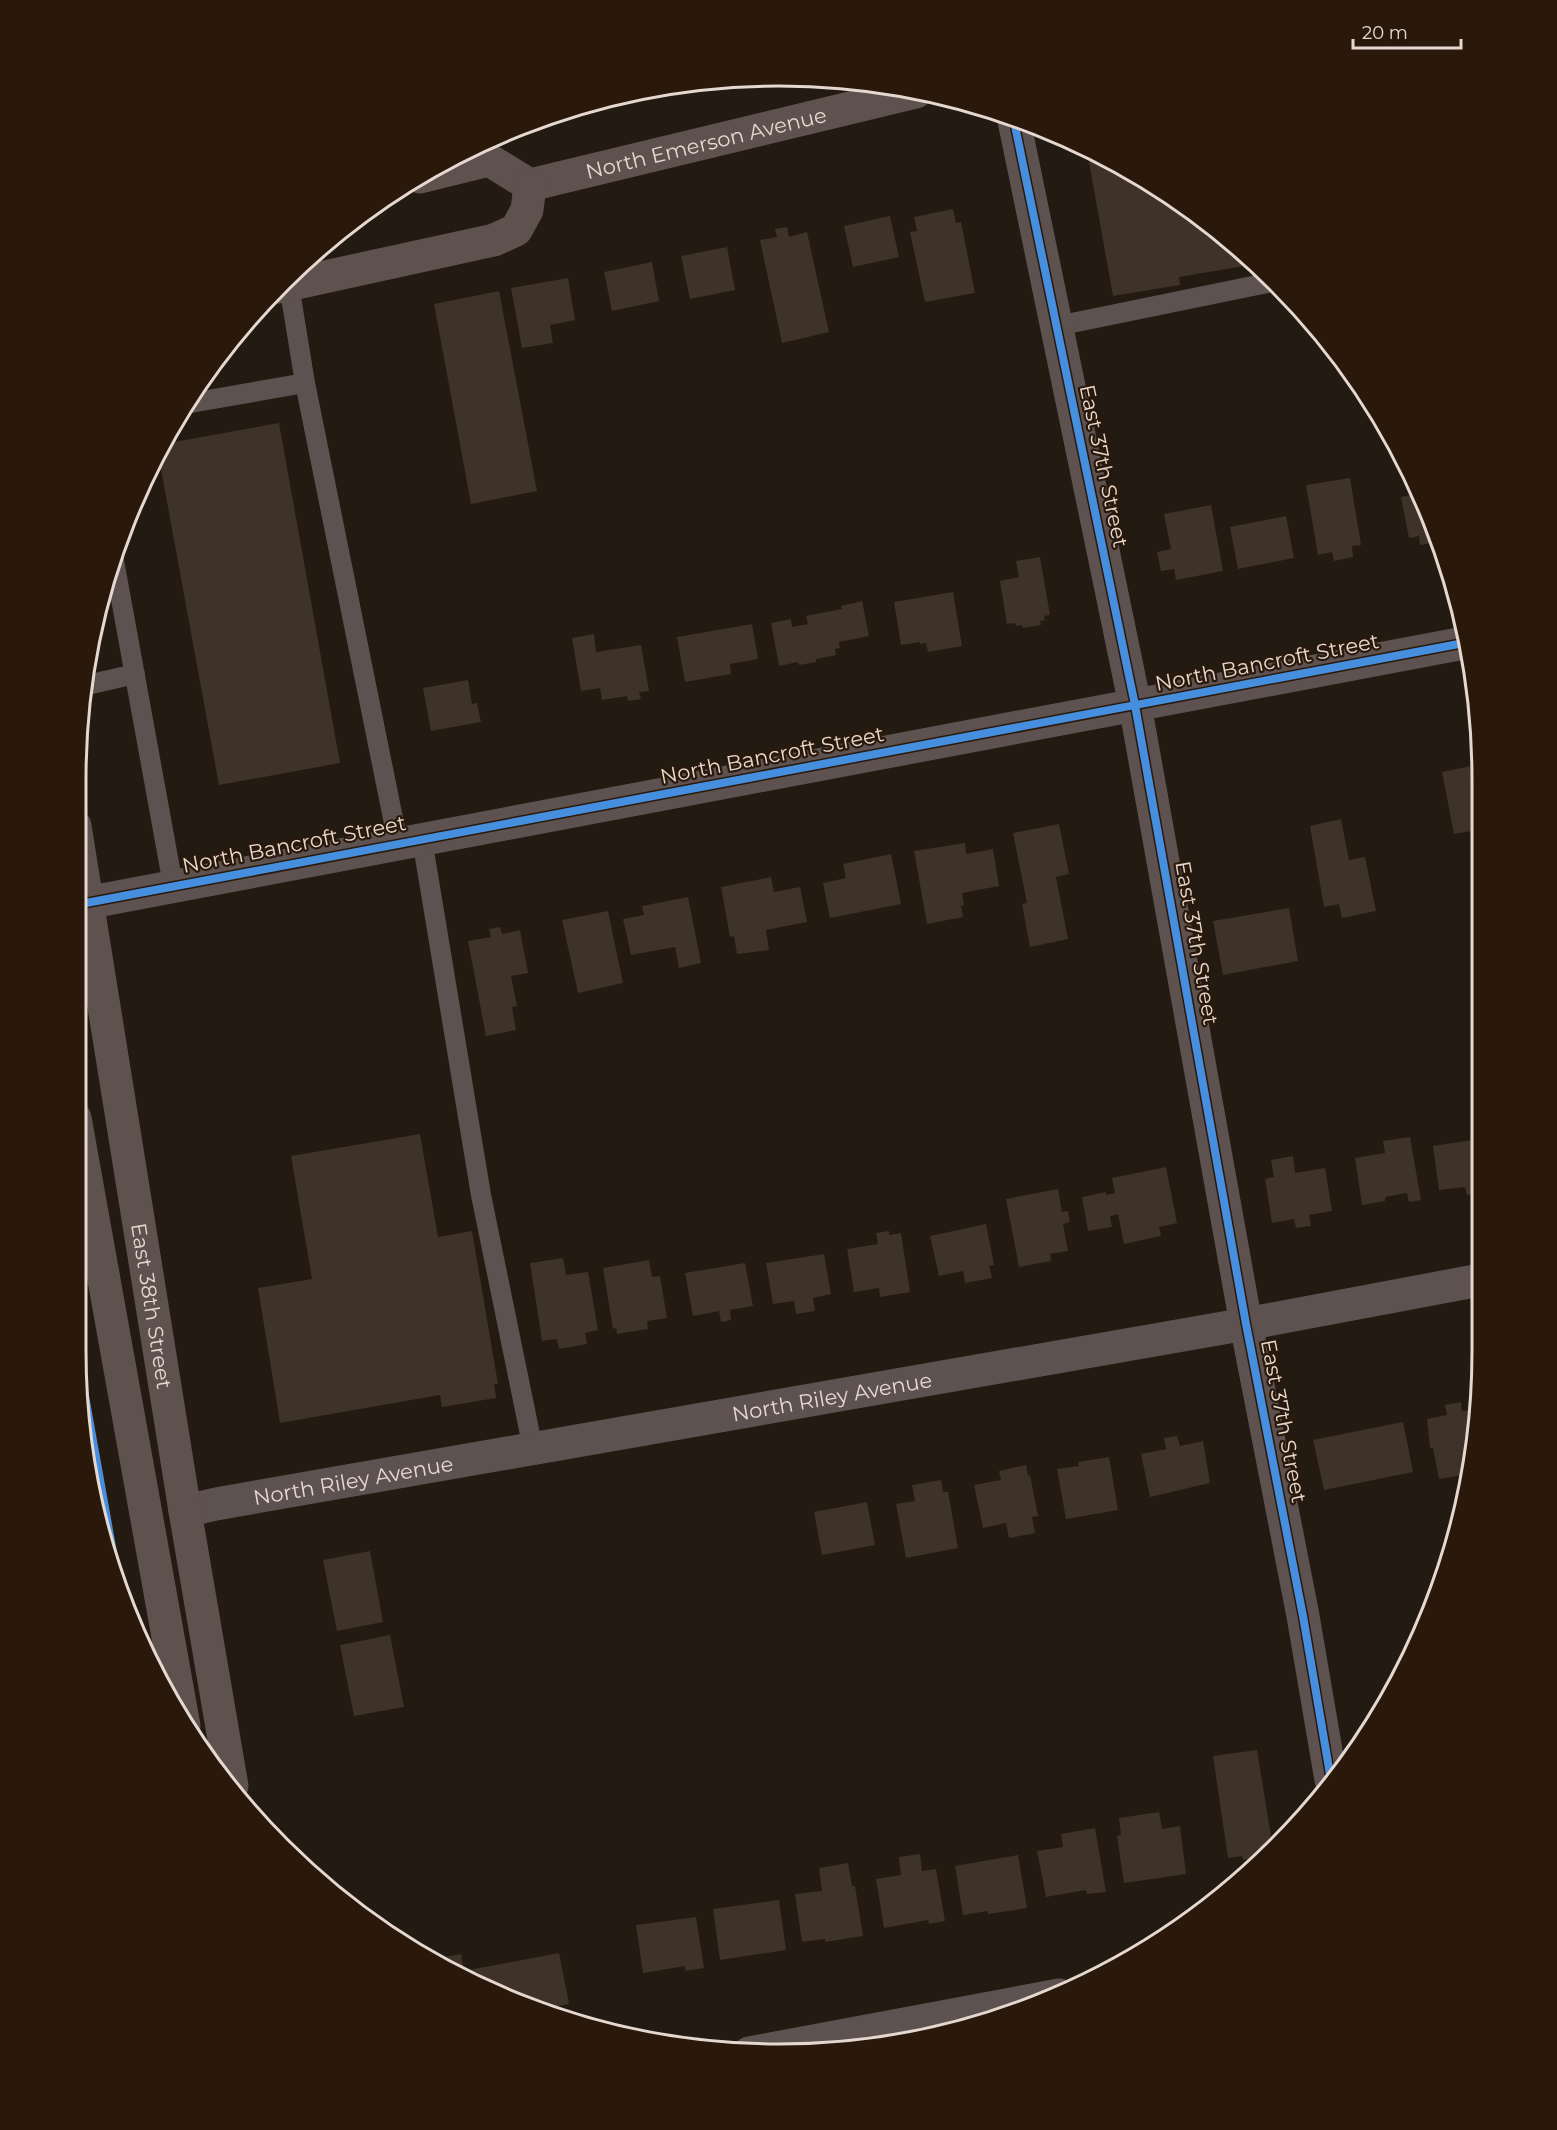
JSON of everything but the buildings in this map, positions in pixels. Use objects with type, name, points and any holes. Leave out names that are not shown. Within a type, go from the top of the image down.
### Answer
[{"type":"main road","name":"North Emerson Avenue","points":[[530,185],[898,96]]},
{"type":"main road","points":[[292,284],[494,240],[516,230],[527,210],[530,185],[489,160],[450,168]]},
{"type":"main road","name":"East 38th Street","points":[[86,903],[230,1774]]},
{"type":"main road","name":"East 38th Street","points":[[87,1255],[178,1699]]},
{"type":"street","name":"East 37th Street","points":[[1015,127],[1135,705],[1246,1324],[1303,1616],[1329,1771]]},
{"type":"street","name":"North Bancroft Street","points":[[86,903],[1458,644]]},
{"type":"street","name":"North Riley Avenue","points":[[185,1511],[1246,1324],[1472,1282]]},
{"type":"street","points":[[800,2044],[1013,2004]]},
{"type":"lane","points":[[1057,326],[1264,284]]},
{"type":"lane","points":[[285,291],[410,841],[533,1449]]},
{"type":"lane","points":[[196,402],[305,383]]},
{"type":"lane","points":[[117,574],[173,885]]},
{"type":"lane","points":[[92,684],[135,674]]},
{"type":"cycle path","points":[[1015,127],[1135,705],[1246,1324],[1303,1616],[1329,1771]]},
{"type":"cycle path","points":[[86,903],[1458,644]]},
{"type":"cycle path","points":[[89,1417],[109,1532]]}]
